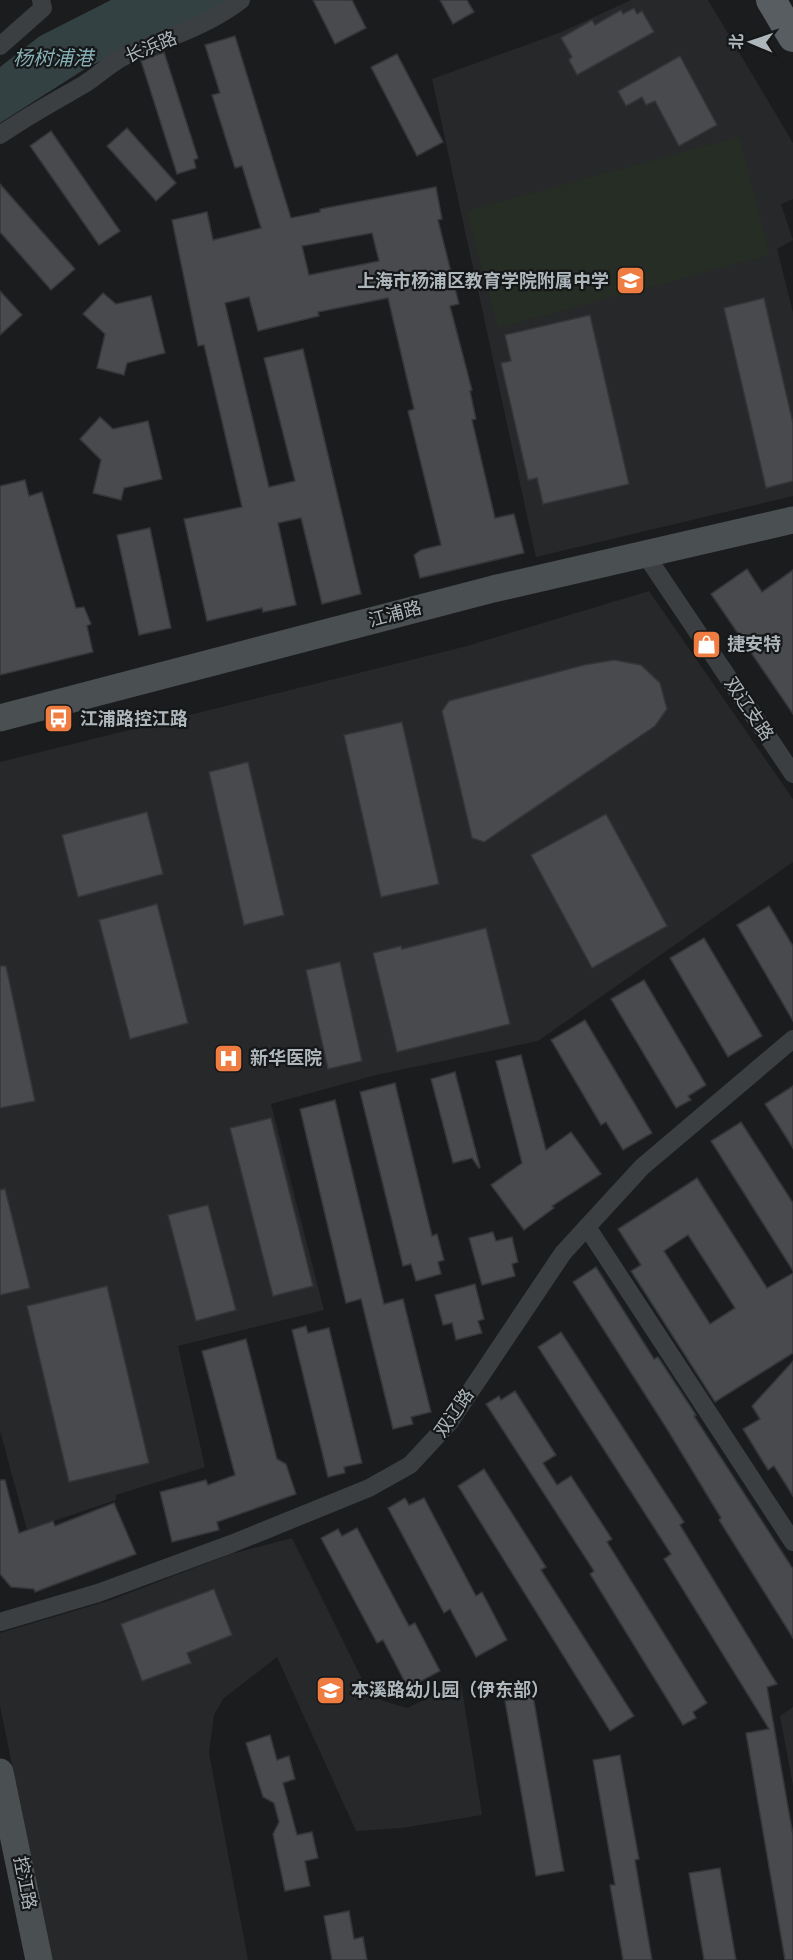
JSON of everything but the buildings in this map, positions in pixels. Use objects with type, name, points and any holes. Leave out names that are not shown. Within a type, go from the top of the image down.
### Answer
[{"type":"main road","points":[[771,0],[793,37]]},
{"type":"main road","name":"江浦路","points":[[0,718],[493,589],[793,520]]},
{"type":"main road","name":"控江路","points":[[0,1772],[39,1960]]},
{"type":"street","name":"长浜路","points":[[0,135],[42,106],[84,84],[123,57],[178,36],[220,16],[241,0]]},
{"type":"street","points":[[0,46],[46,3]]},
{"type":"street","name":"双辽支路","points":[[645,554],[793,774]]},
{"type":"street","name":"双辽路","points":[[0,1622],[98,1593],[231,1544],[369,1488],[411,1465],[449,1423],[563,1253],[642,1167],[793,1038]]},
{"type":"street","points":[[587,1227],[793,1542]]},
{"type":"shaded area","name":"上海市杨浦区教育学院附属中学","points":[[631,0],[708,0],[793,143],[793,199],[781,204],[793,240],[777,249],[793,313],[793,496],[536,557],[432,79],[559,33]]},
{"type":"shaded area","points":[[739,137],[770,255],[498,328],[466,211]]},
{"type":"shaded area","name":"新华医院","points":[[649,591],[793,799],[793,862],[538,1041],[376,1075],[271,1104],[324,1310],[178,1346],[205,1467],[116,1495],[116,1500],[27,1530],[0,1431],[0,762],[467,646]]},
{"type":"shaded area","points":[[292,1538],[371,1697],[407,1708],[461,1683],[482,1815],[402,1828],[356,1831],[277,1657],[223,1699],[214,1715],[209,1753],[248,1960],[52,1960],[0,1706],[0,1633],[111,1600],[231,1554]]},
{"type":"shaded area","points":[[793,1707],[793,1786],[780,1716]]},
{"type":"water","name":"杨树浦港","points":[[111,0],[228,0],[216,8],[88,67],[0,123],[0,67],[40,36]]},
{"type":"place","name":"上海市杨浦区教育学院附属中学","points":[[630,281]]},
{"type":"place","name":"捷安特","points":[[706,644]]},
{"type":"place","name":"江浦路控江路","points":[[59,719]]},
{"type":"place","name":"新华医院","points":[[229,1058]]},
{"type":"place","name":"本溪路幼儿园（伊东部）","points":[[330,1690]]}]
